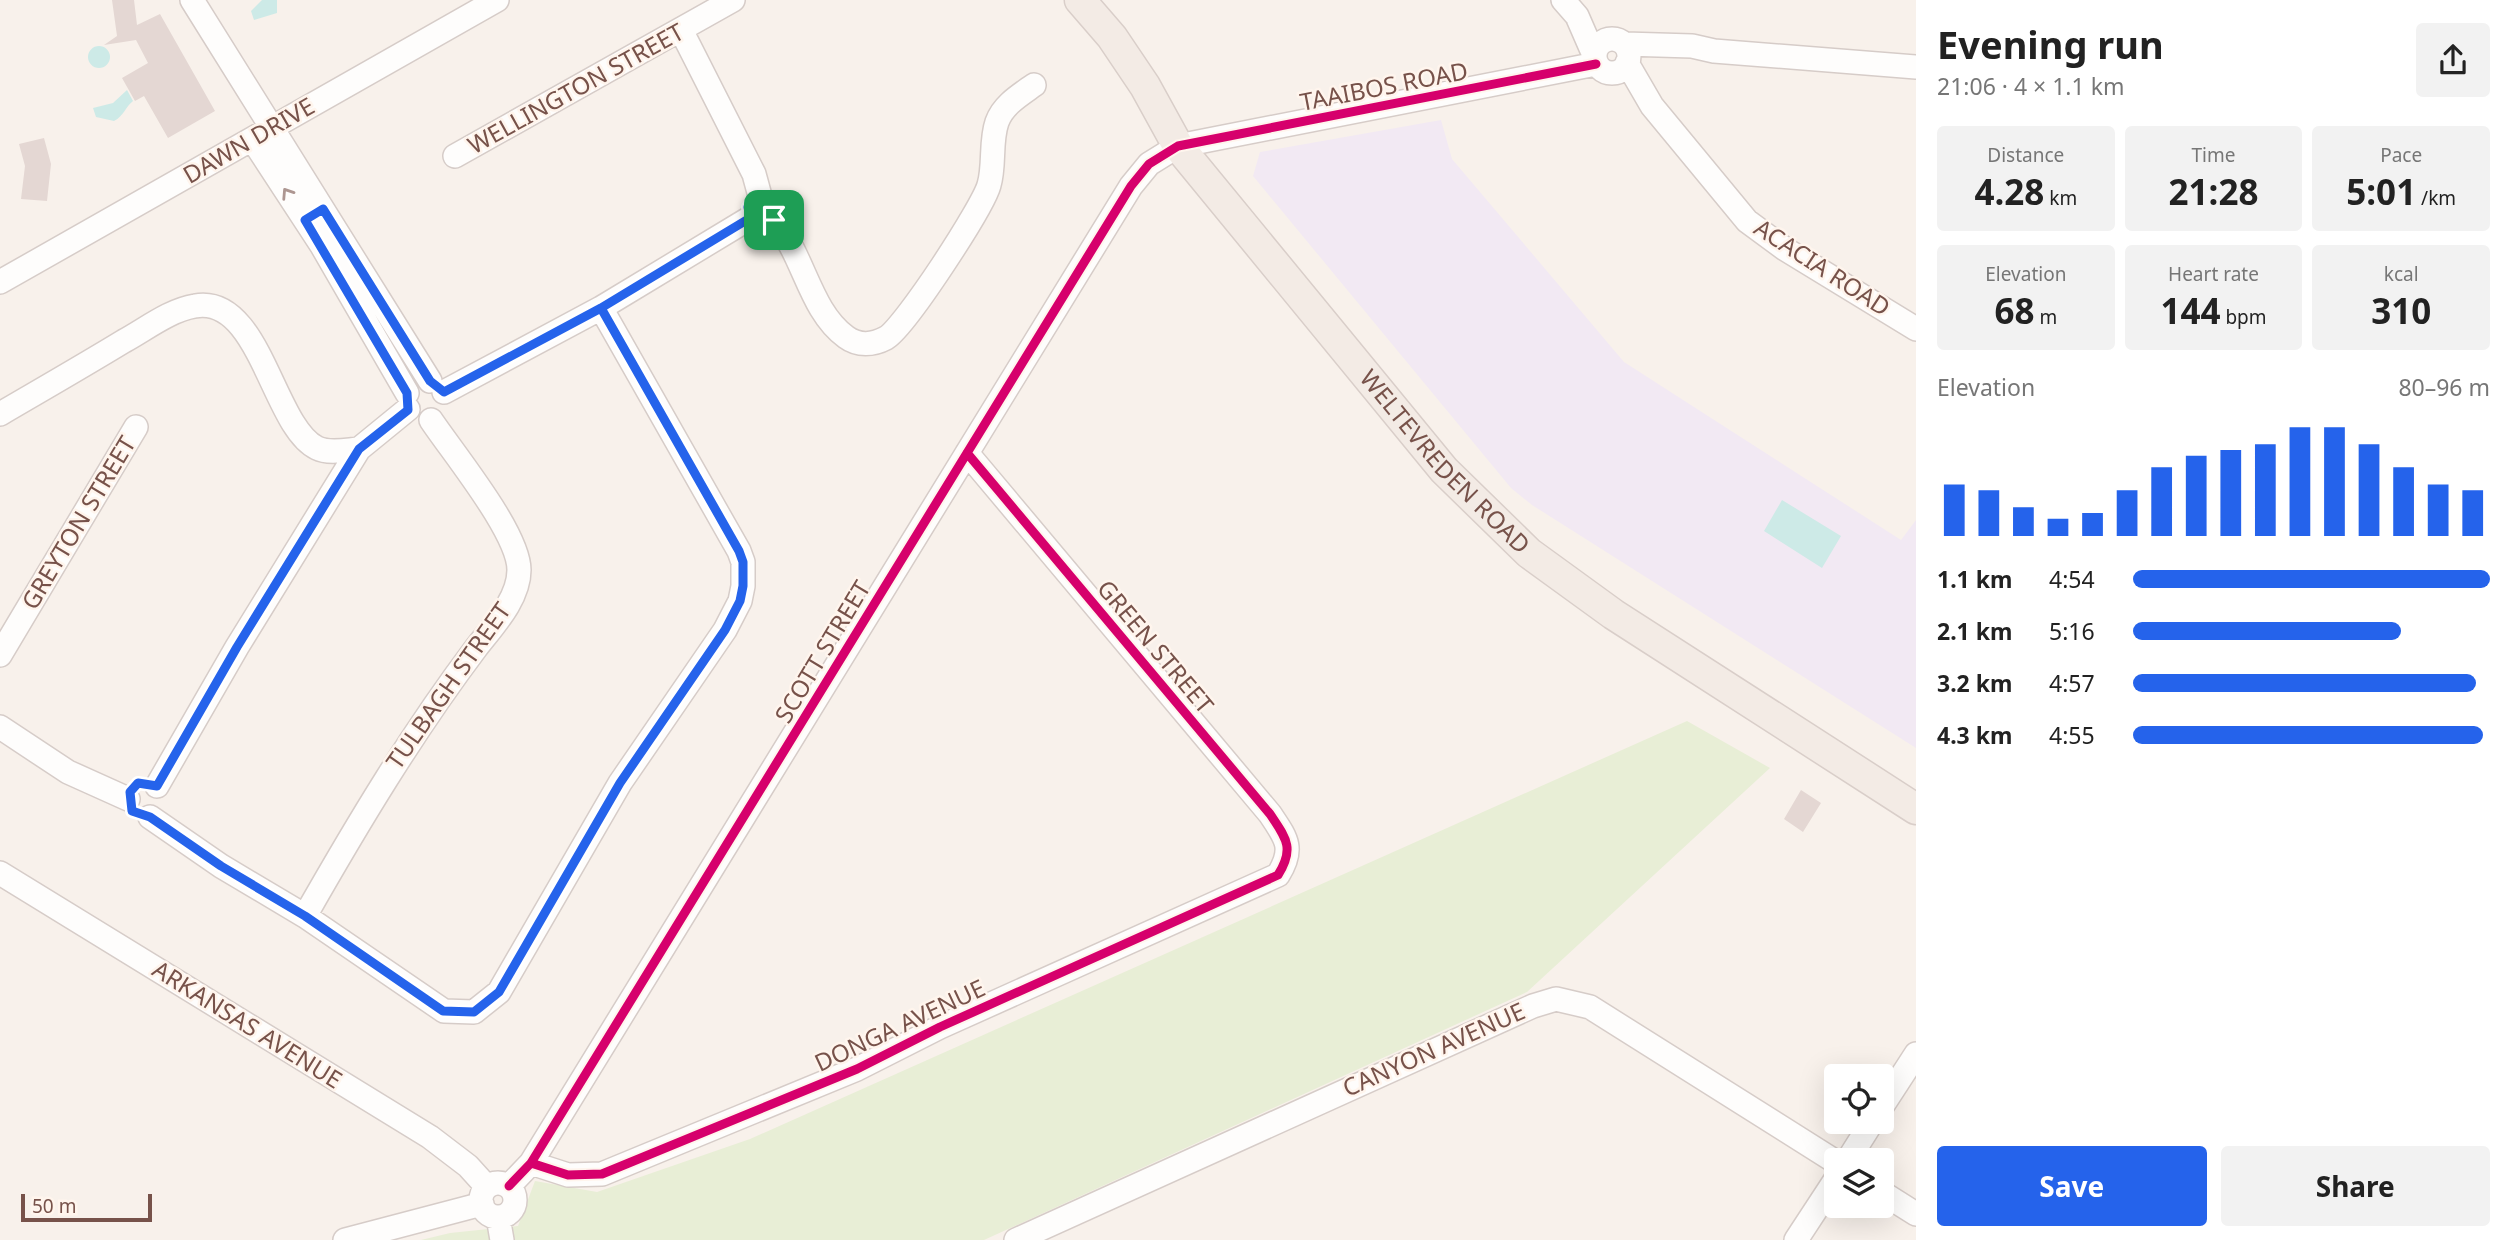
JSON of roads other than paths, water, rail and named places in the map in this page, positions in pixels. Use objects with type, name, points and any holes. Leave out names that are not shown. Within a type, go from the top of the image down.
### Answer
[{"type":"main road","name":"WELTEVREDEN ROAD","points":[[1080,0],[1112,37],[1145,86],[1178,146],[1311,312],[1444,470],[1529,552],[1613,614],[1916,809]]},
{"type":"street","points":[[192,0],[273,127],[314,215],[408,401],[422,420],[431,420],[444,409],[437,386],[314,215],[252,139]]},
{"type":"street","name":"DAWN DRIVE","points":[[0,282],[497,0]]},
{"type":"street","name":"WELLINGTON STREET","points":[[454,156],[733,0]]},
{"type":"street","name":"ACACIA ROAD","points":[[1570,8],[1614,56],[1747,220],[1785,248],[1916,329]]},
{"type":"street","points":[[681,30],[754,174],[760,196]]},
{"type":"street","name":"TAAIBOS ROAD","points":[[1178,146],[1614,56],[1692,47],[1916,67]]},
{"type":"street","points":[[750,218],[751,202],[760,196],[771,199],[775,204],[774,220],[789,240],[825,313],[839,331],[857,343],[874,343],[886,338],[918,304],[982,201],[992,172],[997,121],[1013,100],[1034,85]]},
{"type":"street","name":"SCOTT STREET","points":[[495,1207],[531,1163],[1131,186],[1149,164],[1178,146]]},
{"type":"street","points":[[750,218],[761,225],[774,220]]},
{"type":"street","points":[[157,786],[237,647],[359,449],[408,401],[420,382],[437,386],[601,308],[750,218]]},
{"type":"street","points":[[0,414],[163,319],[202,305],[216,307],[225,313],[251,341],[302,437],[321,450],[359,449]]},
{"type":"street","points":[[0,727],[76,776],[128,799],[132,811],[150,817],[221,866],[305,916],[443,1011],[474,1012],[488,1004],[499,992],[620,783],[735,612],[744,575],[739,551],[601,308]]},
{"type":"street","name":"TULBAGH STREET","points":[[305,916],[384,779],[492,628],[517,585],[517,555],[506,531],[431,420]]},
{"type":"street","name":"GREYTON STREET","points":[[0,655],[136,427]]},
{"type":"street","name":"GREEN STREET","points":[[967,453],[1270,814],[1285,836],[1288,849],[1287,860],[1278,875]]},
{"type":"street","points":[[128,799],[138,783],[157,786],[161,791],[162,804],[150,817]]},
{"type":"street","name":"ARKANSAS AVENUE","points":[[0,873],[430,1138],[468,1166],[495,1207]]},
{"type":"street","name":"DONGA AVENUE","points":[[531,1163],[568,1175],[602,1174],[857,1069],[940,1027],[1278,875]]},
{"type":"street","name":"CANYON AVENUE","points":[[1016,1240],[1360,1082],[1533,1006],[1556,999],[1590,1007],[1824,1154]]},
{"type":"street","points":[[1894,1088],[1916,1054]]},
{"type":"street","points":[[1796,1240],[1824,1197]]},
{"type":"street","points":[[1894,1200],[1916,1214]]},
{"type":"street","points":[[345,1240],[495,1207]]},
{"type":"water","points":[[262,0],[277,0],[277,13],[254,20],[251,11]]},
{"type":"water","points":[[99,46],[107,49],[110,57],[107,65],[99,68],[91,65],[88,57],[91,49]]},
{"type":"water","points":[[127,90],[133,101],[120,117],[114,121],[96,117],[93,108],[113,103]]},
{"type":"water","points":[[1782,500],[1841,536],[1822,568],[1764,531]]}]
